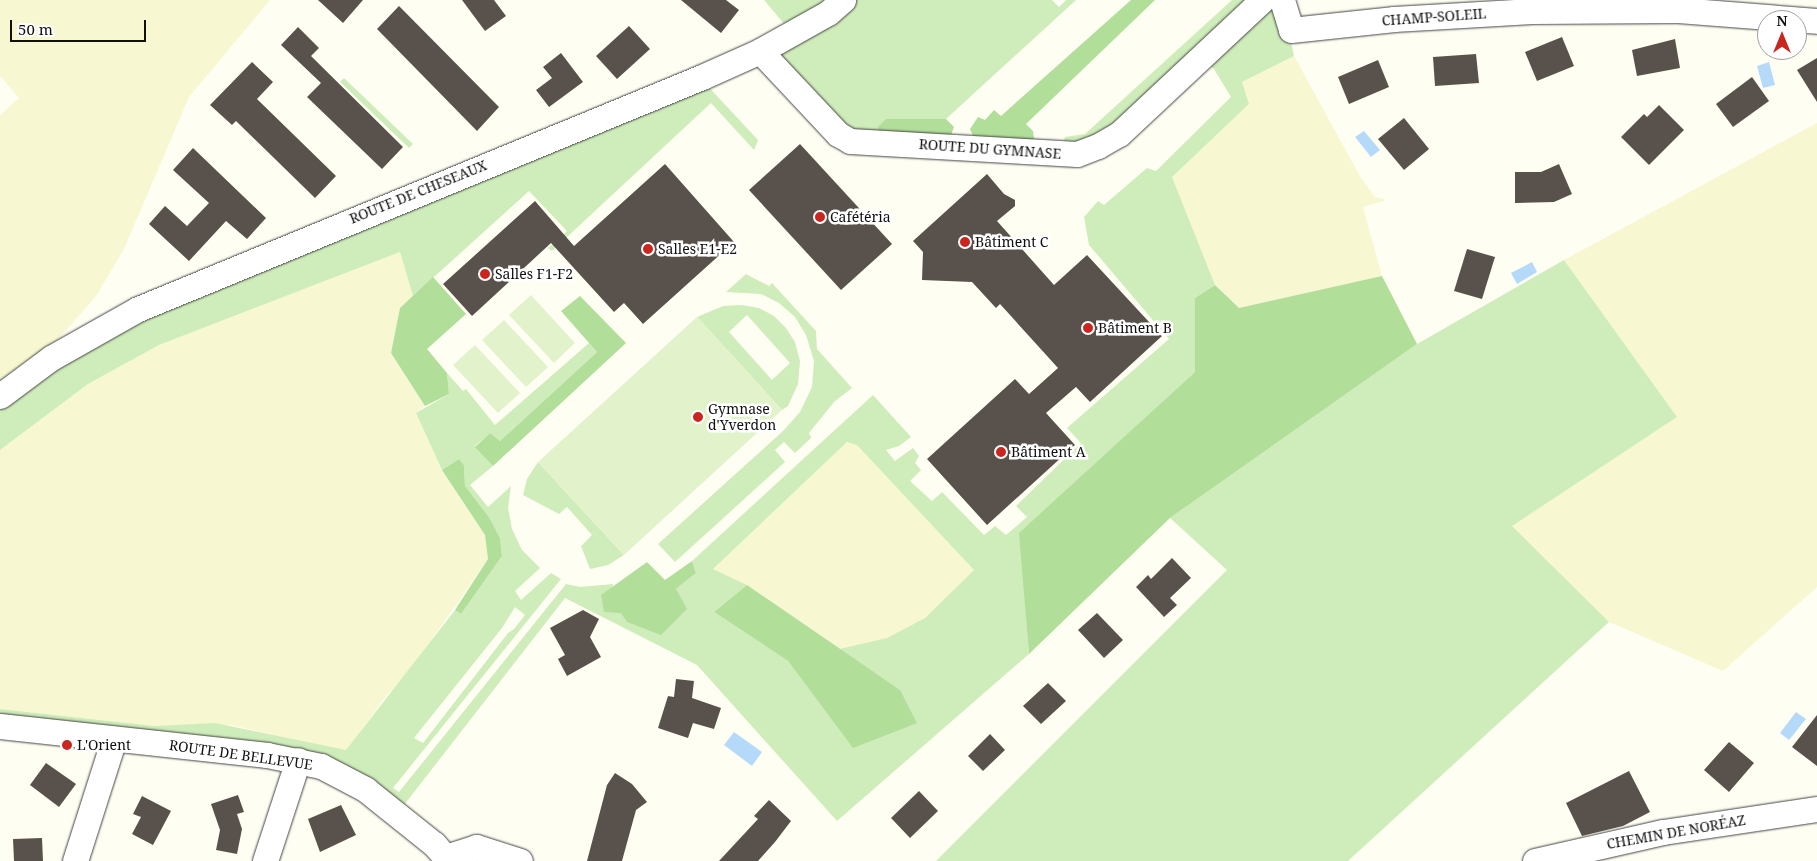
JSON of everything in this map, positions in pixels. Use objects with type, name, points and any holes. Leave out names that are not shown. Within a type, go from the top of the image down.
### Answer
[{"type":"street","name":"ROUTE DE CHESEAUX","points":[[0,396],[52,358],[138,309],[760,51],[828,12],[843,0]]},
{"type":"street","name":"ROUTE DU GYMNASE","points":[[760,51],[838,134],[850,141],[1077,154],[1098,146],[1119,134],[1262,0]]},
{"type":"street","name":"CHAMP-SOLEIL","points":[[1282,0],[1292,30],[1394,19],[1532,11],[1678,10],[1817,21]]},
{"type":"street","name":"ROUTE DE BELLEVUE","points":[[0,726],[298,760],[321,766],[365,788],[448,859]]},
{"type":"street","points":[[76,861],[114,739]]},
{"type":"street","points":[[265,861],[298,760]]},
{"type":"street","name":"CHEMIN DE NORÉAZ","points":[[1535,861],[1663,832],[1817,809]]},
{"type":"street","points":[[448,859],[476,847],[520,861]]},
{"type":"green space","points":[[0,0],[270,0],[189,97],[124,249],[96,296],[26,376],[0,396],[0,115],[19,98],[0,76]]},
{"type":"green space","points":[[764,0],[1052,0],[1059,7],[1066,0],[1076,0],[946,119],[886,119],[882,143],[850,141],[773,63],[791,32]]},
{"type":"green space","points":[[1131,0],[1155,0],[1026,124],[1033,131],[1034,139],[978,148],[970,129],[978,117],[985,120],[994,110],[1001,116]]},
{"type":"green space","points":[[1232,0],[1282,0],[1294,56],[1242,82],[1249,104],[1172,177],[1215,285],[1195,298],[1195,372],[1020,533],[1029,654],[837,821],[697,665],[565,598],[397,814],[348,778],[0,726],[0,709],[155,726],[215,723],[346,750],[455,610],[461,614],[502,556],[500,538],[489,517],[465,486],[464,465],[459,459],[442,470],[416,413],[449,394],[447,373],[463,391],[466,389],[495,425],[589,343],[597,352],[500,441],[490,433],[475,446],[493,466],[470,485],[488,507],[511,486],[508,508],[512,529],[522,550],[540,568],[515,591],[521,600],[551,573],[561,579],[393,788],[399,792],[566,584],[580,587],[613,584],[612,588],[676,589],[696,573],[692,561],[873,395],[911,437],[899,446],[886,450],[895,461],[913,448],[919,456],[915,463],[921,470],[910,481],[932,501],[942,492],[984,535],[995,526],[1006,535],[1027,517],[1016,506],[1081,443],[1067,428],[1169,339],[1089,245],[1084,217],[1098,201],[1104,205],[1147,168],[1156,171],[1231,97],[1214,69],[1198,58],[1098,146],[1064,141],[1065,137],[1085,134]],"holes":[[[847,442],[857,445],[974,570],[925,618],[887,638],[839,649],[900,690],[853,747],[788,661],[714,612],[747,585],[713,569]],[[515,607],[525,615],[514,629],[508,633],[423,743],[414,738],[502,628]]]},
{"type":"green space","points":[[1294,56],[1361,178],[1375,197],[1387,200],[1363,207],[1382,276],[1239,308],[1215,285],[1172,177],[1249,104],[1242,82]]},
{"type":"green space","points":[[344,78],[413,144],[409,148],[340,82]]},
{"type":"green space","points":[[704,82],[758,140],[754,150],[711,103],[552,251],[548,248],[567,231],[529,191],[413,296],[400,252],[159,345],[88,384],[0,450],[0,396],[51,358]]},
{"type":"green space","points":[[886,119],[946,119],[954,127],[951,135],[882,143],[878,127]]},
{"type":"green space","points":[[1817,123],[1817,587],[1723,671],[1609,622],[1511,526],[1677,417],[1564,260]]},
{"type":"green space","points":[[400,252],[413,296],[400,308],[391,353],[425,406],[416,413],[442,470],[485,535],[488,559],[403,680],[386,696],[346,751],[231,725],[155,726],[0,709],[0,450],[88,384],[159,345]]},
{"type":"green space","points":[[1564,260],[1677,417],[1512,526],[1609,622],[1348,861],[936,861],[1227,570],[1170,518],[1417,344]]},
{"type":"green space","points":[[746,274],[769,286],[772,283],[816,331],[817,349],[852,388],[834,402],[809,433],[811,438],[795,453],[784,442],[775,450],[785,462],[675,562],[658,544],[783,431],[800,412],[812,387],[814,361],[806,335],[795,317],[779,303],[761,294],[726,292]]},
{"type":"green space","points":[[1382,276],[1417,344],[1170,518],[1029,654],[1019,533],[1195,372],[1195,298],[1215,285],[1239,308]]},
{"type":"green space","points":[[433,277],[466,314],[427,349],[447,373],[449,394],[425,406],[391,353],[400,308]]},
{"type":"green space","points":[[531,295],[575,343],[554,363],[509,315]]},
{"type":"green space","points":[[580,296],[626,343],[493,466],[475,447],[490,433],[500,441],[597,352],[561,311]]},
{"type":"green space","points":[[742,305],[759,308],[774,316],[786,328],[795,342],[800,361],[798,384],[788,406],[782,410],[697,317],[723,306]],"holes":[[[747,315],[790,363],[772,380],[729,332]]]},
{"type":"green space","points":[[697,317],[782,410],[624,555],[538,462]]},
{"type":"green space","points":[[504,320],[548,367],[526,387],[482,340]]},
{"type":"green space","points":[[475,345],[520,393],[498,413],[453,365]]},
{"type":"green space","points":[[847,442],[857,444],[974,570],[925,618],[887,638],[839,649],[747,585],[713,569]]},
{"type":"green space","points":[[459,459],[464,465],[465,486],[489,517],[500,538],[502,556],[461,614],[455,610],[488,559],[485,535],[442,470]]},
{"type":"green space","points":[[538,462],[624,555],[608,565],[590,569],[581,546],[592,535],[567,507],[559,514],[523,495],[527,479]]},
{"type":"green space","points":[[692,561],[696,573],[676,589],[687,609],[661,635],[627,622],[621,613],[604,612],[601,595],[647,562],[665,580]]},
{"type":"green space","points":[[747,585],[900,690],[917,723],[853,748],[788,661],[714,612]]},
{"type":"water","points":[[1769,62],[1775,85],[1763,88],[1757,66]]},
{"type":"water","points":[[1364,131],[1380,150],[1371,157],[1355,137]]},
{"type":"water","points":[[1532,262],[1537,272],[1517,284],[1511,273]]},
{"type":"water","points":[[1796,712],[1806,719],[1789,740],[1780,733]]},
{"type":"water","points":[[734,732],[762,752],[752,766],[724,745]]},
{"type":"building","points":[[318,0],[363,0],[343,23]]},
{"type":"building","points":[[462,0],[494,0],[506,16],[485,31]]},
{"type":"building","points":[[681,0],[726,0],[739,10],[721,33]]},
{"type":"building","points":[[399,6],[499,107],[477,131],[377,29]]},
{"type":"building","points":[[629,26],[650,49],[617,79],[596,56]]},
{"type":"building","points":[[298,27],[319,48],[311,56],[403,147],[382,169],[307,97],[321,83],[281,45]]},
{"type":"building","points":[[1562,37],[1574,66],[1537,81],[1525,52]]},
{"type":"building","points":[[1675,39],[1680,68],[1637,76],[1632,50]]},
{"type":"building","points":[[561,53],[583,82],[549,107],[536,90],[552,78],[543,67]]},
{"type":"building","points":[[1476,54],[1479,83],[1435,86],[1433,57]]},
{"type":"building","points":[[1817,58],[1817,102],[1797,70]]},
{"type":"building","points":[[1378,60],[1389,87],[1349,104],[1338,77]]},
{"type":"building","points":[[252,62],[273,82],[257,99],[336,176],[315,198],[236,121],[232,125],[210,105]]},
{"type":"building","points":[[1752,77],[1769,101],[1733,127],[1716,104]]},
{"type":"building","points":[[1659,105],[1684,130],[1649,165],[1621,137],[1644,114],[1647,117]]},
{"type":"building","points":[[1404,118],[1429,149],[1404,170],[1378,139]]},
{"type":"building","name":"Cafétéria","points":[[800,144],[892,244],[841,290],[749,190]]},
{"type":"building","points":[[193,148],[266,218],[247,239],[226,221],[189,261],[149,224],[165,206],[187,226],[209,203],[173,170]]},
{"type":"building","name":"Salles E1-E2","points":[[665,164],[734,242],[643,324],[624,303],[614,312],[551,243],[472,316],[443,284],[535,201],[574,246]]},
{"type":"building","points":[[1559,164],[1572,194],[1554,202],[1515,203],[1515,172],[1541,172]]},
{"type":"building","points":[[987,174],[1004,194],[1015,200],[1015,206],[997,221],[1054,285],[1087,255],[1162,336],[1090,402],[1076,387],[1046,413],[1075,445],[987,525],[927,459],[1015,379],[1029,394],[1058,368],[1000,304],[996,308],[972,282],[922,280],[923,252],[913,241]]},
{"type":"building","points":[[1467,249],[1495,257],[1482,299],[1454,291]]},
{"type":"building","points":[[1172,558],[1191,578],[1170,598],[1177,605],[1164,617],[1136,587],[1148,575],[1151,579]]},
{"type":"building","points":[[583,610],[599,619],[590,637],[601,657],[567,676],[558,659],[565,655],[550,628]]},
{"type":"building","points":[[1097,613],[1123,640],[1104,658],[1078,630]]},
{"type":"building","points":[[676,679],[694,681],[692,698],[721,708],[714,729],[693,723],[688,738],[658,728],[668,696],[674,697]]},
{"type":"building","points":[[1048,683],[1066,701],[1041,724],[1023,706]]},
{"type":"building","points":[[1817,715],[1817,766],[1792,747]]},
{"type":"building","points":[[990,734],[1005,750],[983,771],[968,756]]},
{"type":"building","points":[[1729,742],[1754,763],[1729,792],[1704,770]]},
{"type":"building","points":[[46,763],[76,784],[59,807],[30,785]]},
{"type":"building","points":[[1629,771],[1650,812],[1623,826],[1582,836],[1566,803]]},
{"type":"building","points":[[615,773],[632,784],[647,802],[636,810],[622,861],[587,861],[607,785]]},
{"type":"building","points":[[919,791],[938,811],[910,838],[891,818]]},
{"type":"building","points":[[238,795],[244,812],[237,814],[242,829],[237,854],[216,850],[220,830],[211,804]]},
{"type":"building","points":[[142,796],[171,811],[153,845],[132,834],[141,817],[133,814]]},
{"type":"building","points":[[769,800],[791,821],[775,842],[758,861],[719,861],[758,819],[754,816]]},
{"type":"building","points":[[341,805],[356,835],[320,852],[308,819]]},
{"type":"building","points":[[42,838],[43,861],[14,861],[13,839]]},
{"type":"place","name":"Cafétéria","points":[[820,217]]},
{"type":"place","name":"Bâtiment C","points":[[965,242]]},
{"type":"place","name":"Salles E1-E2","points":[[648,249]]},
{"type":"place","name":"Salles F1-F2","points":[[485,274]]},
{"type":"place","name":"Bâtiment B","points":[[1088,328]]},
{"type":"place","name":"Gymnase d'Yverdon","points":[[698,417]]},
{"type":"place","name":"Bâtiment A","points":[[1001,452]]},
{"type":"place","name":"L'Orient","points":[[67,745]]}]
